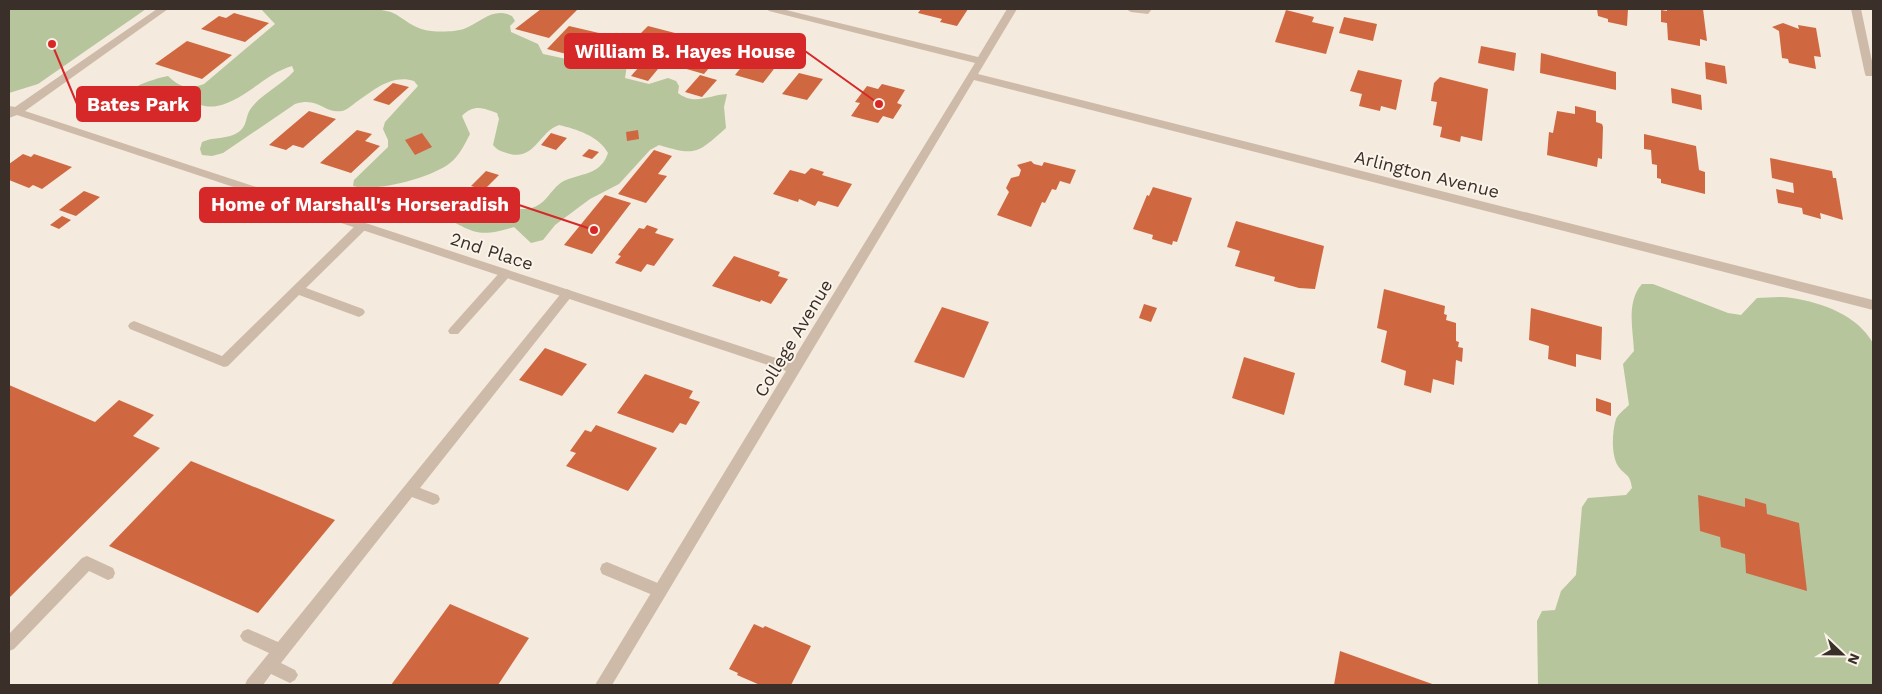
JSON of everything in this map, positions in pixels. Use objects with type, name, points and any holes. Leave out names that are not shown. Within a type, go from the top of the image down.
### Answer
[{"type":"street","points":[[11,113],[163,9]]},
{"type":"street","points":[[772,9],[981,60]]},
{"type":"street","name":"College Avenue","points":[[603,685],[1012,9]]},
{"type":"street","points":[[1131,9],[1145,12],[1147,9]]},
{"type":"street","points":[[1856,9],[1870,74]]},
{"type":"street","name":"Arlington Avenue","points":[[972,76],[1873,306]]},
{"type":"street","name":"2nd Place","points":[[11,113],[362,226],[794,369]]},
{"type":"street","points":[[134,326],[224,362],[362,226]]},
{"type":"street","points":[[454,331],[505,274]]},
{"type":"street","points":[[297,290],[359,312]]},
{"type":"street","points":[[253,685],[567,294]]},
{"type":"street","points":[[410,490],[433,499]]},
{"type":"street","points":[[9,644],[87,563],[108,573]]},
{"type":"street","points":[[607,569],[660,591]]},
{"type":"street","points":[[248,636],[280,651]]},
{"type":"street","points":[[269,665],[290,675]]},
{"type":"green space","points":[[9,9],[146,9],[38,84],[9,93]]},
{"type":"green space","points":[[261,9],[378,9],[395,14],[421,29],[439,32],[462,29],[488,16],[499,13],[505,14],[512,16],[515,21],[510,26],[511,32],[538,44],[543,54],[576,61],[601,51],[616,57],[627,65],[625,78],[649,84],[668,78],[676,81],[679,86],[678,93],[690,99],[702,99],[727,94],[724,107],[726,128],[702,148],[696,150],[681,151],[659,145],[650,150],[619,184],[590,199],[555,225],[543,240],[531,243],[514,227],[501,231],[482,233],[467,229],[438,214],[436,208],[448,201],[469,198],[512,208],[532,208],[543,201],[561,183],[591,172],[605,160],[608,153],[604,147],[586,134],[559,125],[546,133],[525,153],[518,155],[510,154],[499,150],[493,145],[499,119],[497,113],[474,108],[462,116],[470,134],[464,146],[450,163],[418,178],[389,185],[363,188],[353,186],[354,180],[388,147],[388,140],[383,129],[385,122],[418,86],[414,81],[406,79],[390,82],[342,111],[330,110],[310,102],[295,104],[223,153],[212,156],[202,155],[200,149],[202,142],[233,135],[242,129],[252,107],[294,71],[292,66],[273,75],[237,98],[217,106],[212,107],[184,101],[172,102],[123,117],[114,109],[116,103],[128,91],[144,83],[168,76],[176,83],[184,86],[194,87],[204,84],[275,24]]},
{"type":"green space","points":[[1642,284],[1653,284],[1728,313],[1741,315],[1757,298],[1788,297],[1804,300],[1827,307],[1849,318],[1866,333],[1873,343],[1873,685],[1538,685],[1537,621],[1542,611],[1555,610],[1561,591],[1576,575],[1582,507],[1588,498],[1626,495],[1632,488],[1629,477],[1618,466],[1616,461],[1613,450],[1613,437],[1616,419],[1629,405],[1623,364],[1634,351],[1632,307],[1637,291]]},
{"type":"building","points":[[541,9],[578,9],[549,38],[515,29]]},
{"type":"building","points":[[921,9],[968,9],[957,26],[940,22],[942,19],[918,13]]},
{"type":"building","points":[[1597,9],[1628,9],[1627,26],[1608,22],[1608,19],[1598,16]]},
{"type":"building","points":[[1667,9],[1703,9],[1707,41],[1700,39],[1700,46],[1668,40],[1667,23],[1661,22],[1661,10],[1667,11]]},
{"type":"building","points":[[1286,10],[1314,17],[1312,22],[1334,27],[1326,54],[1275,42]]},
{"type":"building","points":[[234,13],[269,23],[245,42],[201,29],[219,16],[226,18]]},
{"type":"building","points":[[1344,17],[1377,24],[1373,41],[1339,33]]},
{"type":"building","points":[[1783,23],[1799,29],[1798,25],[1816,28],[1821,57],[1814,56],[1816,69],[1789,63],[1788,59],[1782,58],[1779,31],[1772,27]]},
{"type":"building","points":[[569,26],[599,33],[578,57],[547,49]]},
{"type":"building","points":[[648,26],[675,33],[655,55],[627,47]]},
{"type":"building","points":[[187,41],[232,55],[202,79],[155,64]]},
{"type":"building","points":[[695,44],[723,51],[704,74],[676,66]]},
{"type":"building","points":[[1481,46],[1516,53],[1514,71],[1478,63]]},
{"type":"building","points":[[753,53],[781,60],[763,83],[735,75]]},
{"type":"building","points":[[1541,53],[1616,72],[1616,90],[1540,73]]},
{"type":"building","points":[[646,59],[663,63],[648,81],[631,76]]},
{"type":"building","points":[[1705,62],[1725,66],[1727,84],[1706,79]]},
{"type":"building","points":[[1358,70],[1402,80],[1396,110],[1381,106],[1380,111],[1359,106],[1362,94],[1350,91]]},
{"type":"building","points":[[799,73],[823,79],[807,100],[782,94]]},
{"type":"building","points":[[700,75],[717,80],[702,97],[685,92]]},
{"type":"building","points":[[1440,77],[1488,89],[1482,141],[1461,136],[1460,142],[1440,137],[1442,127],[1433,125],[1437,102],[1431,101],[1434,83]]},
{"type":"building","points":[[393,83],[409,87],[389,105],[373,100]]},
{"type":"building","points":[[882,84],[905,90],[897,103],[902,105],[893,119],[883,116],[878,123],[851,116],[860,103],[855,102],[867,86],[878,89]]},
{"type":"building","points":[[1671,88],[1701,95],[1702,110],[1672,103]]},
{"type":"building","points":[[1575,106],[1596,111],[1596,122],[1602,124],[1602,159],[1598,158],[1597,167],[1547,155],[1549,132],[1553,133],[1557,111],[1575,114]]},
{"type":"building","points":[[309,111],[336,119],[303,148],[293,145],[286,150],[269,145]]},
{"type":"building","points":[[357,130],[372,134],[365,141],[380,146],[351,173],[320,163]]},
{"type":"building","points":[[638,130],[639,139],[627,141],[626,132]]},
{"type":"building","points":[[422,133],[432,147],[415,155],[405,140]]},
{"type":"building","points":[[551,133],[567,138],[556,150],[541,145]]},
{"type":"building","points":[[1644,134],[1696,146],[1699,170],[1705,172],[1705,194],[1661,183],[1661,179],[1657,178],[1657,165],[1652,164],[1651,150],[1644,149]]},
{"type":"building","points":[[589,149],[599,152],[592,159],[582,156]]},
{"type":"building","points":[[654,150],[672,156],[658,174],[667,176],[646,203],[618,194]]},
{"type":"building","points":[[23,154],[31,157],[34,154],[72,167],[42,189],[33,185],[29,188],[9,180],[9,164]]},
{"type":"building","points":[[1770,158],[1832,171],[1833,178],[1836,178],[1843,220],[1820,213],[1821,219],[1803,214],[1802,208],[1778,203],[1776,189],[1794,193],[1793,183],[1772,178]]},
{"type":"building","points":[[1031,161],[1042,166],[1044,162],[1076,170],[1070,184],[1060,181],[1056,190],[1052,189],[1045,203],[1042,202],[1031,227],[997,215],[1009,192],[1006,188],[1011,178],[1019,176],[1021,170],[1017,165]]},
{"type":"building","points":[[811,168],[824,172],[822,175],[852,184],[838,207],[818,201],[815,206],[799,199],[798,202],[773,194],[790,170],[805,174]]},
{"type":"building","points":[[486,171],[499,175],[484,190],[471,186]]},
{"type":"building","points":[[1153,187],[1192,198],[1177,242],[1173,241],[1172,245],[1152,239],[1153,235],[1133,229],[1147,195],[1149,196]]},
{"type":"building","points":[[84,191],[100,197],[76,216],[59,210]]},
{"type":"building","points":[[605,195],[631,203],[592,254],[564,245]]},
{"type":"building","points":[[62,216],[71,220],[59,229],[50,225]]},
{"type":"building","points":[[1236,221],[1324,246],[1315,289],[1299,288],[1274,281],[1275,277],[1235,266],[1240,251],[1227,247]]},
{"type":"building","points":[[647,225],[658,229],[655,233],[674,239],[654,266],[647,264],[641,272],[615,263],[621,256],[618,255],[639,228],[644,229]]},
{"type":"building","points":[[734,256],[780,272],[778,276],[788,279],[771,304],[712,286]]},
{"type":"building","points":[[1384,289],[1445,306],[1444,314],[1447,315],[1446,320],[1456,323],[1456,341],[1459,342],[1458,347],[1463,348],[1462,362],[1456,360],[1454,385],[1433,379],[1431,393],[1404,385],[1406,371],[1381,362],[1387,331],[1377,328]]},
{"type":"building","points":[[1144,304],[1157,308],[1151,322],[1139,318]]},
{"type":"building","points":[[942,307],[989,322],[964,378],[914,362]]},
{"type":"building","points":[[1531,308],[1602,327],[1601,360],[1576,354],[1576,367],[1548,359],[1549,346],[1529,340]]},
{"type":"building","points":[[545,348],[587,364],[562,396],[519,380]]},
{"type":"building","points":[[1244,357],[1295,373],[1284,415],[1232,398]]},
{"type":"building","points":[[645,374],[693,391],[689,398],[700,402],[686,425],[680,423],[673,433],[617,413]]},
{"type":"building","points":[[9,385],[95,422],[119,400],[154,415],[133,436],[160,448],[9,598]]},
{"type":"building","points":[[1596,398],[1611,403],[1611,416],[1596,411]]},
{"type":"building","points":[[596,425],[657,448],[628,491],[566,466],[576,453],[570,451],[585,430],[591,432]]},
{"type":"building","points":[[191,461],[335,520],[258,613],[109,546]]},
{"type":"building","points":[[1698,495],[1745,507],[1745,498],[1766,504],[1767,514],[1799,523],[1807,591],[1746,573],[1745,554],[1721,547],[1720,537],[1700,531]]},
{"type":"building","points":[[450,604],[529,638],[498,685],[391,685]]},
{"type":"building","points":[[754,624],[763,628],[765,626],[811,646],[791,685],[760,685],[737,675],[738,673],[729,669]]},
{"type":"building","points":[[1340,651],[1435,685],[1334,685]]},
{"type":"place","name":"Bates Park","points":[[52,44]]},
{"type":"place","name":"William B. Hayes House","points":[[879,104]]},
{"type":"place","name":"Home of Marshall's Horseradish","points":[[594,230]]}]
